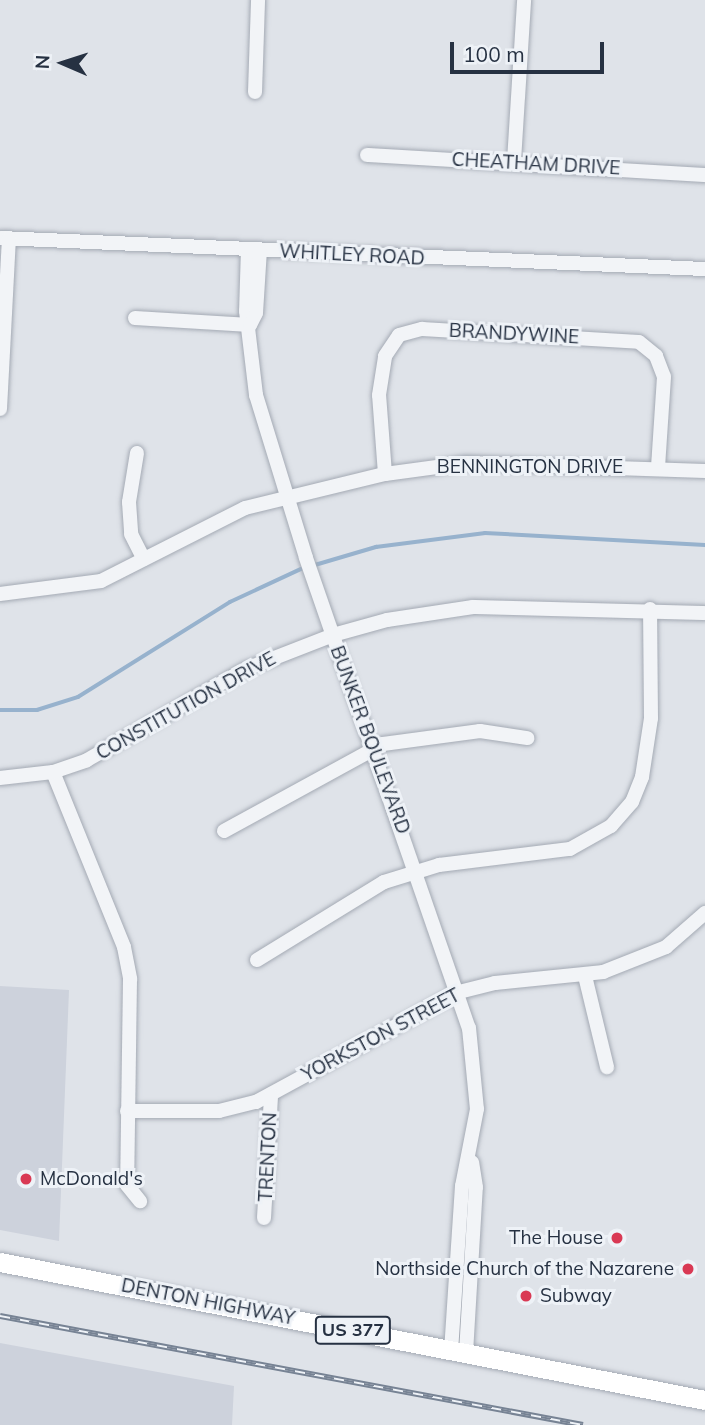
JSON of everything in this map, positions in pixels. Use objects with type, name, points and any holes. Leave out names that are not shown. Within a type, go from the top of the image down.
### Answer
[{"type":"main road","name":"DENTON HIGHWAY","points":[[0,1262],[705,1400]]},
{"type":"street","points":[[256,92],[258,0]]},
{"type":"street","points":[[514,162],[524,0]]},
{"type":"street","name":"CHEATHAM DRIVE","points":[[367,155],[705,175]]},
{"type":"street","points":[[0,409],[5,238]]},
{"type":"street","name":"WHITLEY ROAD","points":[[5,238],[705,269]]},
{"type":"street","name":"BUNKER BOULEVARD","points":[[254,250],[246,312],[250,325],[256,395],[333,635],[460,992],[477,1082],[471,1157],[462,1186],[465,1249],[459,1351]]},
{"type":"street","points":[[135,318],[250,325]]},
{"type":"street","name":"BRANDYWINE","points":[[385,474],[379,396],[383,367],[399,335],[422,329],[639,342],[656,356],[664,377],[658,468]]},
{"type":"street","points":[[137,453],[129,502],[131,534],[144,559]]},
{"type":"street","name":"BENNINGTON DRIVE","points":[[0,594],[101,581],[244,508],[287,495],[385,474],[466,463],[705,471]]},
{"type":"street","name":"CONSTITUTION DRIVE","points":[[0,778],[53,772],[87,760],[161,722],[247,669],[333,635],[452,608],[650,609],[705,613]]},
{"type":"street","points":[[257,960],[384,882],[416,870],[570,849],[611,826],[632,802],[642,777],[650,718],[650,609]]},
{"type":"street","points":[[224,831],[373,747],[442,733],[480,731],[527,738]]},
{"type":"street","points":[[53,772],[124,947],[130,979],[127,1185],[139,1201]]},
{"type":"street","name":"YORKSTON STREET","points":[[127,1111],[219,1111],[271,1095],[460,992],[495,983],[585,976],[656,952],[705,913]]},
{"type":"street","points":[[585,976],[607,1067]]},
{"type":"street","name":"TRENTON","points":[[264,1218],[271,1095]]},
{"type":"shaded area","points":[[0,986],[69,990],[59,1241],[0,1230]]},
{"type":"shaded area","points":[[0,1343],[234,1386],[232,1425],[0,1425]]},
{"type":"waterway","points":[[315,565],[376,547],[485,533],[705,545]]},
{"type":"waterway","points":[[0,710],[37,710],[78,697],[230,602],[301,569]]},
{"type":"railway","points":[[0,1316],[583,1425]]},
{"type":"place","name":"McDonald's","points":[[26,1179]]},
{"type":"place","name":"The House","points":[[617,1238]]},
{"type":"place","name":"Northside Church of the Nazarene","points":[[688,1269]]},
{"type":"place","name":"Subway","points":[[526,1296]]}]
